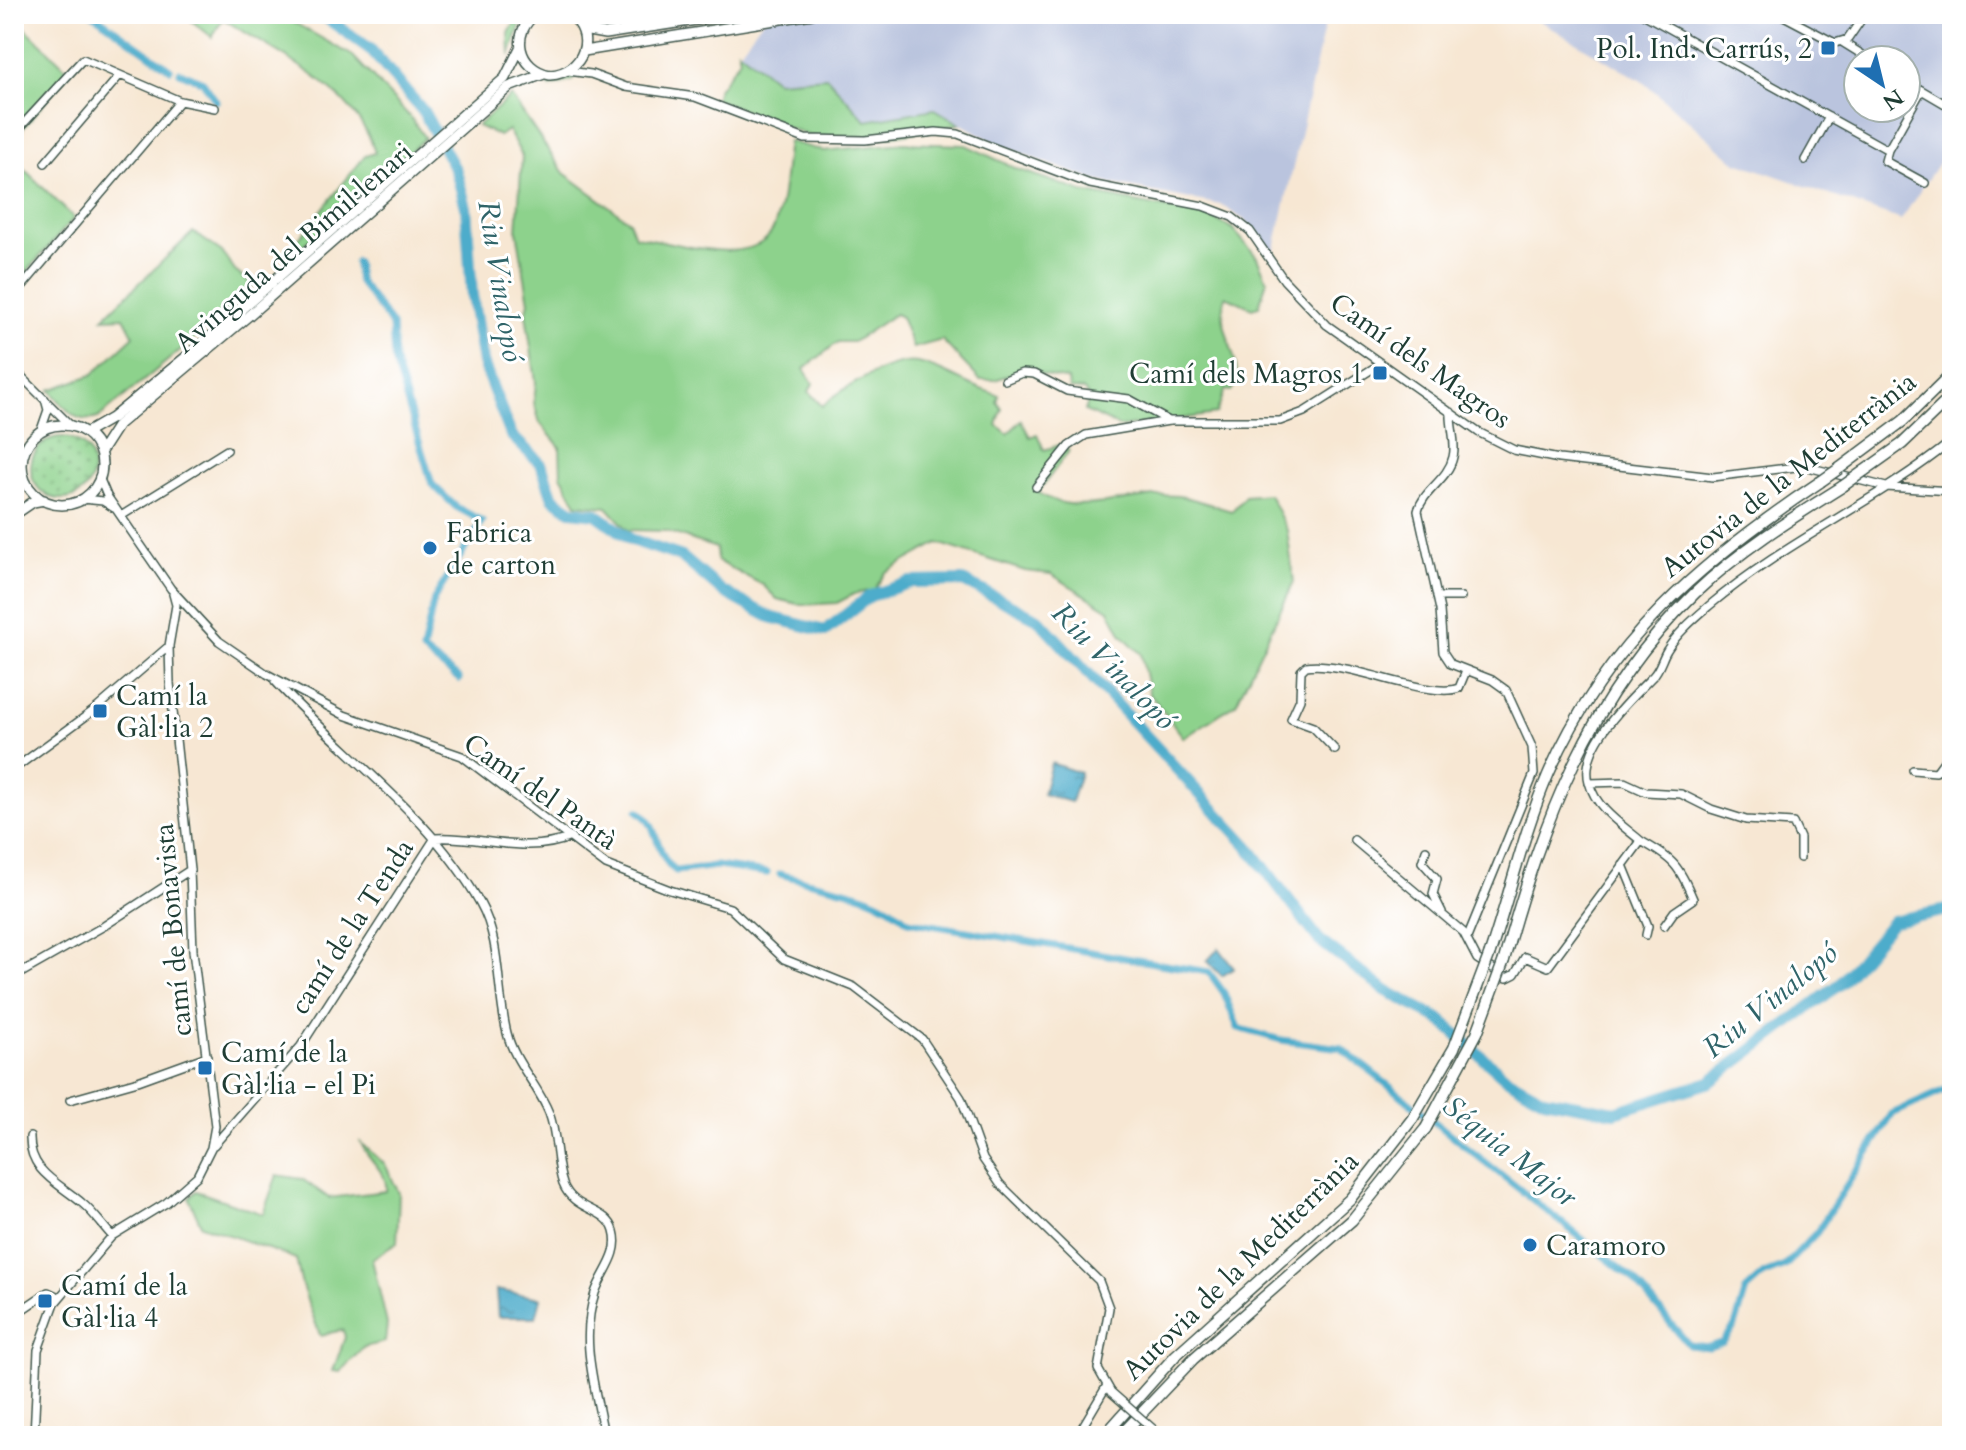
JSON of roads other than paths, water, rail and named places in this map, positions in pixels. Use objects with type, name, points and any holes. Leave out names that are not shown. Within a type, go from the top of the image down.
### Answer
[{"type":"highway","name":"Autovia de la Mediterrània","points":[[1104,1436],[1175,1356],[1350,1199],[1413,1118],[1454,1048],[1490,953],[1520,850],[1549,773],[1602,679],[1634,637],[1691,576],[1752,527],[1903,421],[1952,373]]},
{"type":"highway","name":"Autovia de la Mediterrània","points":[[1120,1436],[1169,1381],[1370,1201],[1426,1128],[1477,1033],[1504,960],[1557,794],[1586,735],[1617,687],[1660,631],[1714,576],[1902,444],[1952,396]]},
{"type":"main road","points":[[536,14],[524,26],[520,48],[530,66],[544,74],[568,71],[582,55],[812,14]]},
{"type":"main road","points":[[583,30],[605,34],[735,14]]},
{"type":"main road","points":[[573,15],[583,30],[582,55]]},
{"type":"main road","name":"Avinguda del Bimil·lenari","points":[[100,453],[118,425],[375,200],[512,68],[520,48]]},
{"type":"main road","name":"Avinguda del Bimil·lenari","points":[[86,433],[112,418],[509,87],[544,74]]},
{"type":"main road","points":[[14,494],[23,476],[24,452],[41,430],[55,425],[71,426],[86,433],[100,453],[99,477],[82,499],[64,504],[44,500],[26,505],[14,515]]},
{"type":"main road","points":[[23,476],[30,489],[44,500]]},
{"type":"street","points":[[1643,14],[1888,150]]},
{"type":"street","points":[[1780,14],[1826,40],[1845,44]]},
{"type":"street","points":[[1842,42],[1865,14]]},
{"type":"street","points":[[582,55],[591,74]]},
{"type":"street","points":[[14,134],[83,59],[180,101],[215,108]]},
{"type":"street","name":"Camí dels Magros","points":[[568,71],[591,74],[626,87],[695,97],[805,139],[865,140],[936,132],[958,134],[1090,184],[1221,212],[1250,231],[1298,299],[1327,325],[1502,445],[1559,459],[1713,477],[1804,466],[1886,487],[1952,491]]},
{"type":"street","points":[[45,163],[120,75]]},
{"type":"street","points":[[1922,92],[1952,108]]},
{"type":"street","points":[[14,296],[180,101]]},
{"type":"street","points":[[1805,160],[1829,117]]},
{"type":"street","points":[[1903,124],[1885,161],[1925,183]]},
{"type":"street","points":[[1036,487],[1069,446],[1086,435],[1169,421],[1280,421],[1318,404],[1380,364]]},
{"type":"street","points":[[14,369],[43,394],[71,426]]},
{"type":"street","points":[[1005,380],[1022,373],[1034,374],[1067,391],[1129,399],[1169,421]]},
{"type":"street","points":[[41,430],[48,410],[43,394]]},
{"type":"street","points":[[1451,412],[1454,455],[1443,478],[1422,500],[1418,511],[1437,597],[1443,652],[1451,664],[1492,680],[1506,690],[1535,760],[1534,774],[1467,938]]},
{"type":"street","points":[[1664,926],[1674,912],[1693,899],[1681,870],[1671,858],[1641,841],[1610,815],[1589,783],[1588,770],[1600,739],[1627,701],[1657,672],[1667,649],[1725,593],[1785,547],[1886,487],[1952,441]]},
{"type":"street","points":[[82,499],[103,501],[119,513],[227,450]]},
{"type":"street","name":"Camí del Pantà","points":[[99,477],[119,513],[171,589],[219,641],[271,676],[376,728],[462,756],[606,865],[730,908],[784,959],[854,987],[922,1039],[961,1098],[983,1159],[1000,1184],[1099,1281],[1109,1308],[1098,1369],[1108,1390]]},
{"type":"street","name":"camí de Bonavista","points":[[34,1436],[38,1350],[46,1321],[59,1297],[112,1236],[184,1189],[197,1176],[211,1148],[215,1107],[193,951],[190,870],[169,646],[176,618],[171,589]]},
{"type":"street","points":[[1437,597],[1461,597]]},
{"type":"street","points":[[14,769],[97,708],[169,646]]},
{"type":"street","points":[[1335,750],[1313,727],[1291,719],[1300,699],[1301,671],[1306,666],[1379,675],[1446,691],[1459,688],[1466,671]]},
{"type":"street","points":[[271,676],[352,759],[412,812],[435,838],[479,901],[489,922],[507,1034],[548,1112],[568,1195],[576,1204],[602,1215],[614,1231],[615,1252],[595,1290],[586,1340],[604,1436]]},
{"type":"street","points":[[1913,770],[1936,772],[1952,750]]},
{"type":"street","points":[[1589,783],[1624,782],[1646,792],[1681,794],[1711,809],[1746,820],[1793,823],[1800,838],[1800,858]]},
{"type":"street","points":[[435,838],[470,838],[512,847],[571,837]]},
{"type":"street","name":"camí de la Tenda","points":[[211,1148],[301,1046],[435,838]]},
{"type":"street","points":[[1354,840],[1467,938],[1477,959],[1507,978],[1515,974],[1525,957],[1548,967],[1641,841]]},
{"type":"street","points":[[1426,850],[1422,862],[1437,879],[1433,894],[1443,915]]},
{"type":"street","points":[[1623,865],[1648,926],[1646,935]]},
{"type":"street","points":[[14,977],[104,926],[190,870]]},
{"type":"street","points":[[70,1100],[138,1081],[207,1056]]},
{"type":"street","points":[[30,1137],[31,1153],[41,1172],[88,1208],[112,1236]]},
{"type":"street","points":[[14,1315],[48,1292],[59,1297]]},
{"type":"street","points":[[1077,1436],[1108,1390],[1160,1436]]},
{"type":"water","points":[[1051,763],[1080,773],[1071,802],[1043,794]]},
{"type":"water","points":[[1219,948],[1234,968],[1222,976],[1207,961]]},
{"type":"water","points":[[496,1290],[541,1298],[536,1317],[498,1317]]},
{"type":"waterway","name":"Séquia Major","points":[[93,14],[170,69]]},
{"type":"waterway","name":"Riu Vinalopó","points":[[321,14],[370,49],[423,111],[456,171],[466,207],[472,296],[483,363],[511,435],[541,464],[553,498],[572,511],[596,514],[632,540],[682,557],[722,591],[770,617],[825,631],[870,596],[911,582],[963,581],[1038,619],[1247,845],[1320,941],[1385,990],[1439,1019],[1506,1078],[1544,1099],[1615,1112],[1710,1082],[1840,984],[1893,921],[1952,909]]},
{"type":"waterway","name":"Séquia Major","points":[[180,72],[203,82],[216,101]]},
{"type":"waterway","name":"Séquia Major","points":[[356,262],[359,281],[392,325],[394,359],[432,484],[456,507],[482,521],[434,599],[423,651],[459,679]]},
{"type":"waterway","name":"Séquia Major","points":[[638,811],[650,824],[664,858],[676,871],[717,866],[767,873]]},
{"type":"waterway","name":"Séquia Major","points":[[780,874],[863,895],[908,921],[1155,963]]},
{"type":"waterway","name":"Séquia Major","points":[[1160,964],[1209,972],[1224,993],[1238,1028],[1281,1040],[1341,1048],[1633,1279],[1689,1345],[1709,1347],[1723,1342],[1735,1326],[1746,1290],[1764,1274],[1785,1266],[1817,1232],[1892,1114],[1952,1087]]},
{"type":"place","name":"Pol. Ind. Carrús, 2","points":[[1828,48]]},
{"type":"place","name":"Camí dels Magros 1","points":[[1380,373]]},
{"type":"place","name":"Fabrica de carton","points":[[430,548]]},
{"type":"place","name":"Camí la Gàl·lia 2","points":[[100,711]]},
{"type":"place","name":"Camí de la Gàl·lia - el Pi","points":[[205,1068]]},
{"type":"place","name":"Caramoro","points":[[1530,1245]]},
{"type":"place","name":"Camí de la Gàl·lia 4","points":[[45,1301]]}]
